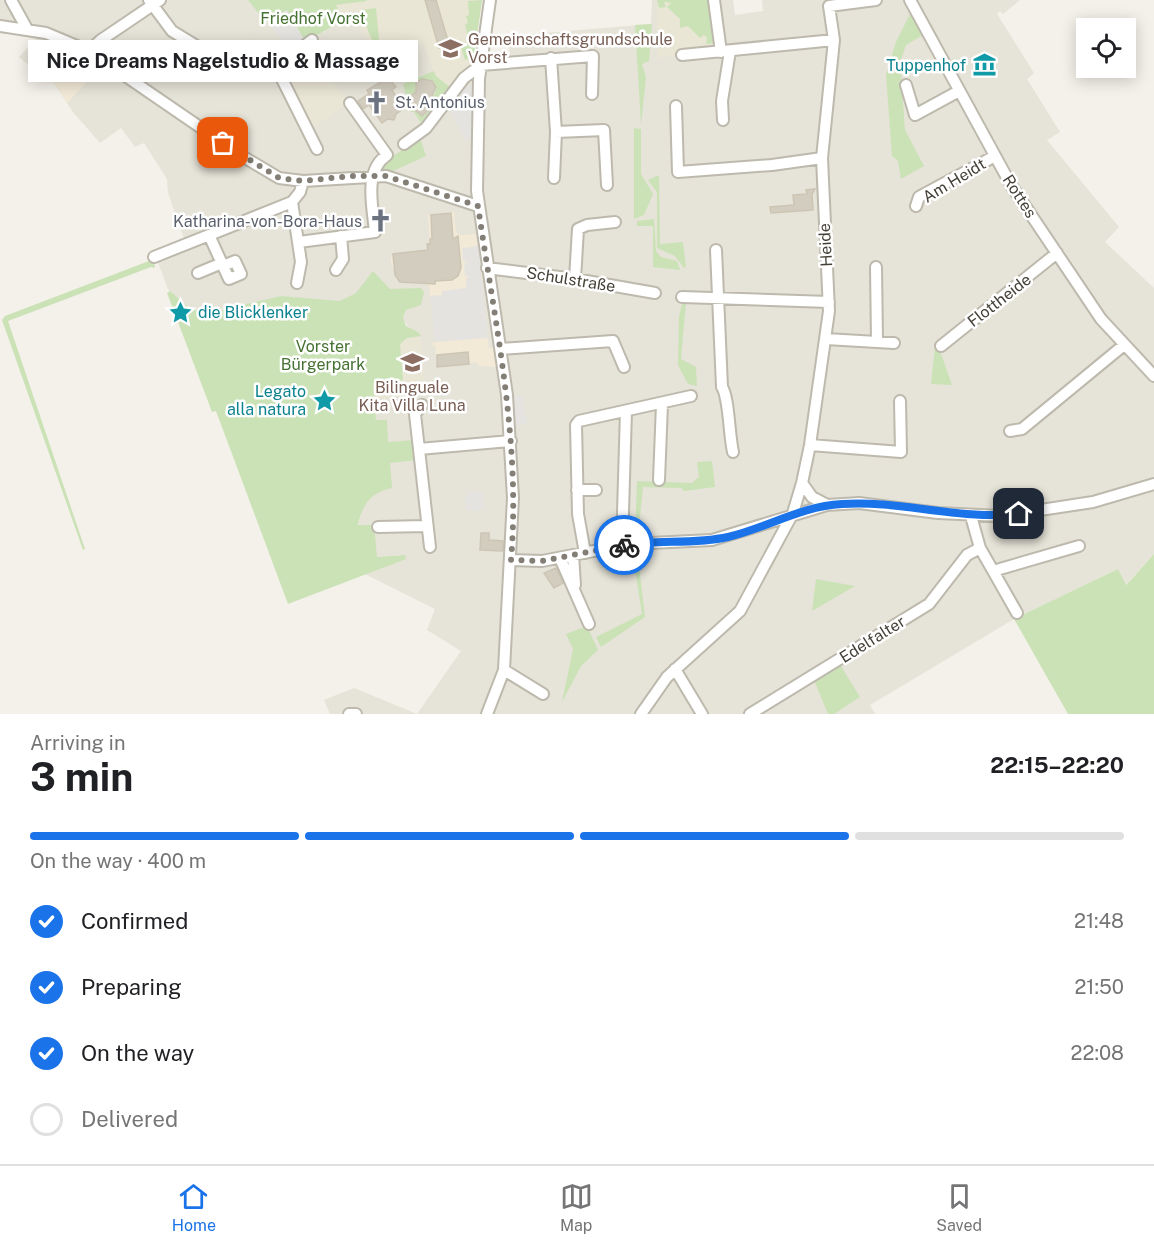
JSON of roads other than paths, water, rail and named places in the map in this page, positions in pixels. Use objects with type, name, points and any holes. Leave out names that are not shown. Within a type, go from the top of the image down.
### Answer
[{"type":"street","points":[[11,0],[27,29]]},
{"type":"street","points":[[487,714],[504,670],[511,560],[511,441],[501,349],[478,206],[481,65],[490,0]]},
{"type":"street","points":[[714,0],[726,52],[722,101],[723,120]]},
{"type":"street","name":"Heide","points":[[641,714],[658,686],[737,616],[793,513],[810,445],[826,339],[829,302],[822,158],[834,40],[829,3],[876,0]]},
{"type":"street","name":"Rottes","points":[[910,0],[995,156],[1057,253],[1096,311],[1154,376]]},
{"type":"street","points":[[89,51],[154,2],[172,31],[221,61],[228,61],[253,46],[276,67],[317,149]]},
{"type":"street","points":[[0,26],[27,29],[65,39],[89,51],[268,173],[279,178],[303,181],[373,175],[394,177],[478,206]]},
{"type":"street","points":[[276,67],[312,40]]},
{"type":"street","points":[[682,55],[834,40]]},
{"type":"street","points":[[404,144],[426,128],[464,78],[481,65],[593,56],[592,94]]},
{"type":"street","points":[[551,58],[556,132],[554,178]]},
{"type":"street","points":[[906,85],[915,115],[959,91]]},
{"type":"street","points":[[299,242],[375,232],[371,189],[373,175],[376,164],[387,155],[350,103]]},
{"type":"street","points":[[676,106],[678,172],[762,166],[822,158]]},
{"type":"street","points":[[556,132],[604,130],[607,184]]},
{"type":"street","name":"Am Heidt","points":[[916,206],[919,197],[995,156]]},
{"type":"street","points":[[154,257],[292,202],[300,192],[303,181]]},
{"type":"street","points":[[292,202],[301,268],[297,283]]},
{"type":"street","points":[[575,279],[578,229],[587,225],[615,222]]},
{"type":"street","points":[[198,273],[222,265],[209,235]]},
{"type":"street","points":[[336,270],[342,259],[341,236]]},
{"type":"street","points":[[716,250],[720,299],[722,387],[727,393],[728,433],[734,452]]},
{"type":"street","name":"Flottheide","points":[[941,346],[1057,253]]},
{"type":"street","points":[[876,267],[877,341]]},
{"type":"street","name":"Schulstraße","points":[[487,268],[575,279],[655,293]]},
{"type":"street","points":[[682,297],[829,302]]},
{"type":"street","points":[[826,339],[894,343]]},
{"type":"street","points":[[501,349],[613,341],[624,367]]},
{"type":"street","points":[[1010,431],[1022,429],[1124,345]]},
{"type":"street","points":[[585,553],[578,514],[576,425],[579,421],[691,396]]},
{"type":"street","points":[[810,445],[901,452],[900,401]]},
{"type":"street","points":[[659,480],[662,404]]},
{"type":"street","points":[[422,405],[415,414],[430,547]]},
{"type":"street","points":[[622,546],[626,411]]},
{"type":"street","points":[[419,449],[511,441]]},
{"type":"street","points":[[802,483],[812,497],[827,505]]},
{"type":"street","points":[[511,560],[560,558],[622,546],[712,540],[759,527],[793,513],[827,505],[859,503],[971,516],[1001,516],[1111,498],[1154,484]]},
{"type":"street","points":[[577,490],[596,490]]},
{"type":"street","points":[[971,516],[980,548],[1017,613]]},
{"type":"street","points":[[378,526],[426,526]]},
{"type":"street","points":[[759,527],[770,531],[775,544]]},
{"type":"street","points":[[993,571],[1079,546]]},
{"type":"street","name":"Edelfalter","points":[[750,714],[929,604],[967,555],[980,548]]},
{"type":"street","points":[[573,555],[576,594]]},
{"type":"street","points":[[560,558],[589,624]]},
{"type":"street","points":[[675,669],[702,714]]},
{"type":"street","points":[[504,670],[543,693]]},
{"type":"street","points":[[349,714],[356,714]]},
{"type":"place","name":"Gemeinschaftsgrundschule Vorst","points":[[450,48]]},
{"type":"place","name":"Tuppenhof","points":[[984,65]]},
{"type":"place","name":"St. Antonius","points":[[377,102]]},
{"type":"place","name":"Nice Dreams Nagelstudio & Massage","points":[[223,143]]},
{"type":"place","name":"Katharina-von-Bora-Haus","points":[[380,221]]},
{"type":"place","name":"die Blicklenker","points":[[180,312]]},
{"type":"place","name":"Bilinguale Kita Villa Luna","points":[[412,362]]},
{"type":"place","name":"Legato alla natura","points":[[324,400]]},
{"type":"park label","name":"Friedhof Vorst","points":[[313,18]]},
{"type":"park label","name":"Vorster Bürgerpark","points":[[323,355]]}]
